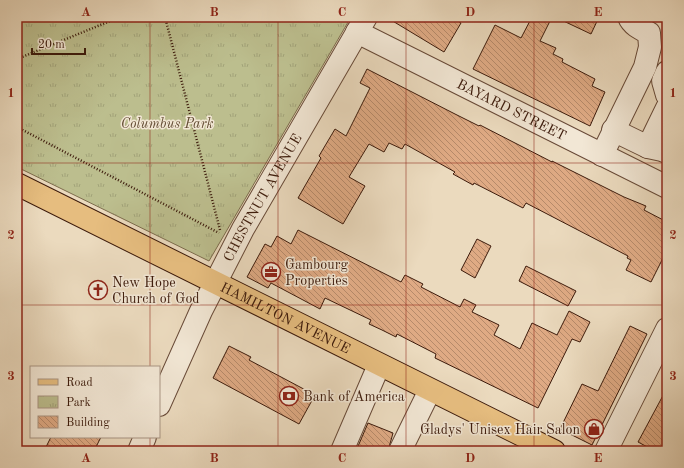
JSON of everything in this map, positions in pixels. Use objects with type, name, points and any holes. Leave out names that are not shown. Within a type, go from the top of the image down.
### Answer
[{"type":"main road","name":"HAMILTON AVENUE","points":[[17,184],[554,451]]},
{"type":"street","points":[[602,154],[645,67],[650,47],[648,34],[634,25],[629,17]]},
{"type":"street","name":"BAYARD STREET","points":[[361,25],[602,154],[667,187]]},
{"type":"street","name":"CHESTNUT AVENUE","points":[[160,403],[197,318],[243,229],[361,25]]},
{"type":"street","points":[[667,72],[663,81],[667,95]]},
{"type":"street","points":[[613,130],[657,150],[667,108]]},
{"type":"street","points":[[606,451],[667,329]]},
{"type":"street","points":[[342,451],[379,365]]},
{"type":"street","points":[[403,446],[430,390]]},
{"type":"street","points":[[139,451],[145,438]]},
{"type":"path","points":[[17,59],[120,17]]},
{"type":"path","points":[[165,17],[221,235]]},
{"type":"path","points":[[17,127],[221,235]]},
{"type":"path","points":[[221,235],[225,228]]},
{"type":"green space","name":"Columbus Park","points":[[17,17],[351,17],[209,261],[17,167]]},
{"type":"building","points":[[386,17],[451,17],[461,23],[444,52]]},
{"type":"building","points":[[532,17],[552,17],[540,41],[556,48],[553,54],[563,59],[562,62],[595,79],[592,86],[605,92],[590,126],[473,69],[495,25],[521,38]]},
{"type":"building","points":[[555,17],[599,17],[591,34]]},
{"type":"building","points":[[367,69],[552,162],[646,206],[644,210],[667,222],[667,250],[651,282],[626,270],[631,260],[627,258],[628,256],[526,203],[523,208],[474,183],[473,185],[453,174],[455,172],[405,144],[402,149],[389,143],[384,152],[369,144],[349,177],[365,186],[343,224],[298,198],[321,158],[319,156],[335,129],[346,136],[370,88],[360,83]]},
{"type":"building","points":[[298,230],[401,282],[405,275],[423,284],[421,287],[460,307],[464,299],[476,305],[472,312],[499,325],[494,335],[520,349],[532,323],[557,335],[569,311],[590,322],[580,342],[572,339],[538,408],[435,358],[436,354],[397,334],[396,337],[369,324],[371,320],[325,298],[320,309],[271,283],[268,288],[247,277],[265,244],[271,247],[277,236],[291,244]]},
{"type":"building","points":[[477,239],[491,246],[475,278],[461,270]]},
{"type":"building","points":[[526,266],[576,291],[568,306],[519,281]]},
{"type":"building","points":[[630,326],[647,334],[592,445],[560,429],[582,384],[598,391]]},
{"type":"building","points":[[229,346],[251,357],[249,360],[315,395],[299,424],[213,378]]},
{"type":"building","points":[[667,388],[667,451],[655,451],[638,442]]},
{"type":"building","points":[[368,423],[393,433],[388,451],[356,451]]},
{"type":"building","points":[[50,438],[100,438],[94,451],[44,451]]},
{"type":"place","name":"Gambourg Properties","points":[[271,272]]},
{"type":"place","name":"New Hope Church of God","points":[[98,290]]},
{"type":"place","name":"Bank of America","points":[[289,396]]},
{"type":"place","name":"Gladys' Unisex Hair Salon","points":[[594,429]]}]
